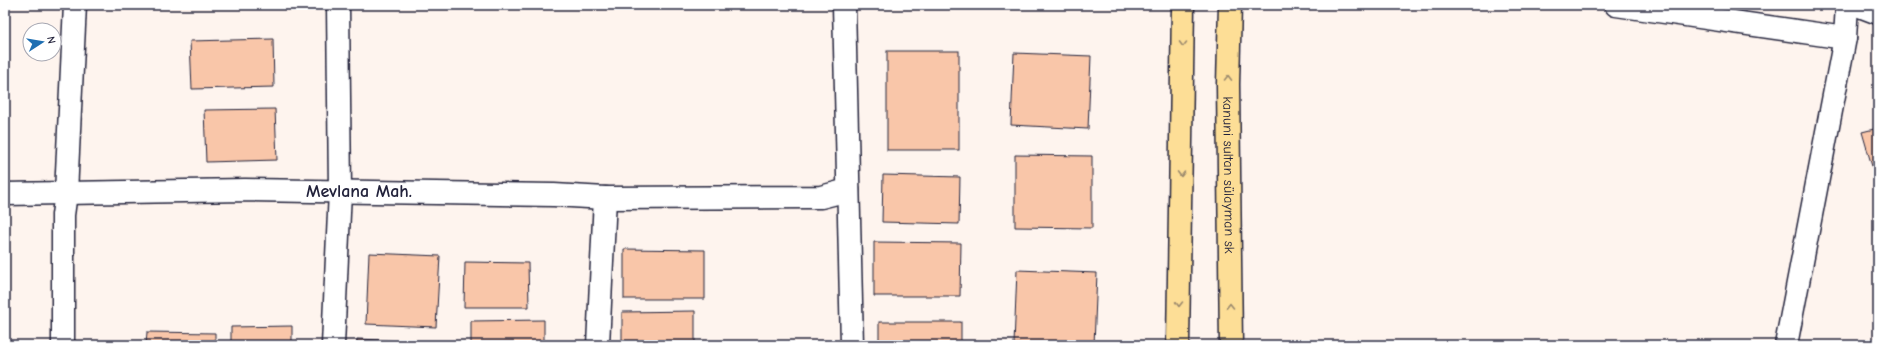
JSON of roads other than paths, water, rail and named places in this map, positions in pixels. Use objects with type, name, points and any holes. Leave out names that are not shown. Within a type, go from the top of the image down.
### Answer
[{"type":"main road","points":[[1178,345],[1183,5]]},
{"type":"main road","name":"kanuni sultan sülayman sk","points":[[1230,5],[1228,84],[1231,345]]},
{"type":"street","points":[[63,345],[63,215],[66,193],[75,5]]},
{"type":"street","points":[[333,345],[340,191],[338,5]]},
{"type":"street","points":[[844,5],[852,345]]},
{"type":"street","points":[[1616,5],[1844,38]]},
{"type":"street","points":[[1786,345],[1844,38],[1846,5]]},
{"type":"street","points":[[1857,5],[1878,13]]},
{"type":"street","points":[[5,194],[245,190],[554,195],[605,198],[821,197],[848,190]]},
{"type":"street","points":[[598,345],[605,198]]},
{"type":"district","name":"Mevlana Mah.","points":[[359,191]]}]
